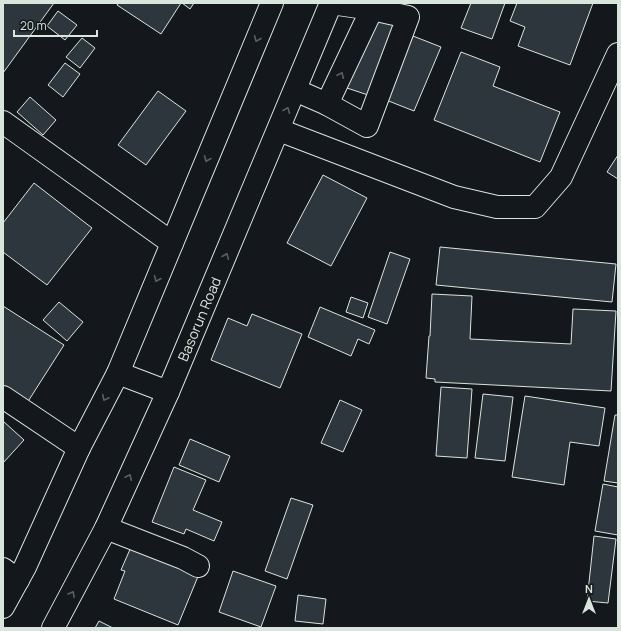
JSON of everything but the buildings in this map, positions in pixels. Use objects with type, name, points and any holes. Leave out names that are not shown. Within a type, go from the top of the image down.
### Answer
[{"type":"main road","points":[[3,607],[11,574],[118,373],[272,3]]},
{"type":"main road","points":[[295,90],[327,104],[367,126],[408,17],[372,9],[331,3]]},
{"type":"main road","name":"Basorun Road","points":[[53,628],[106,528],[168,392],[331,3]]},
{"type":"main road","points":[[327,104],[372,9]]},
{"type":"main road","points":[[278,130],[454,197],[497,207],[535,207],[561,177],[618,54]]},
{"type":"main road","points":[[3,122],[172,243]]},
{"type":"main road","points":[[118,373],[168,392]]},
{"type":"main road","points":[[3,397],[79,448]]},
{"type":"main road","points":[[106,528],[183,558],[198,566]]}]
